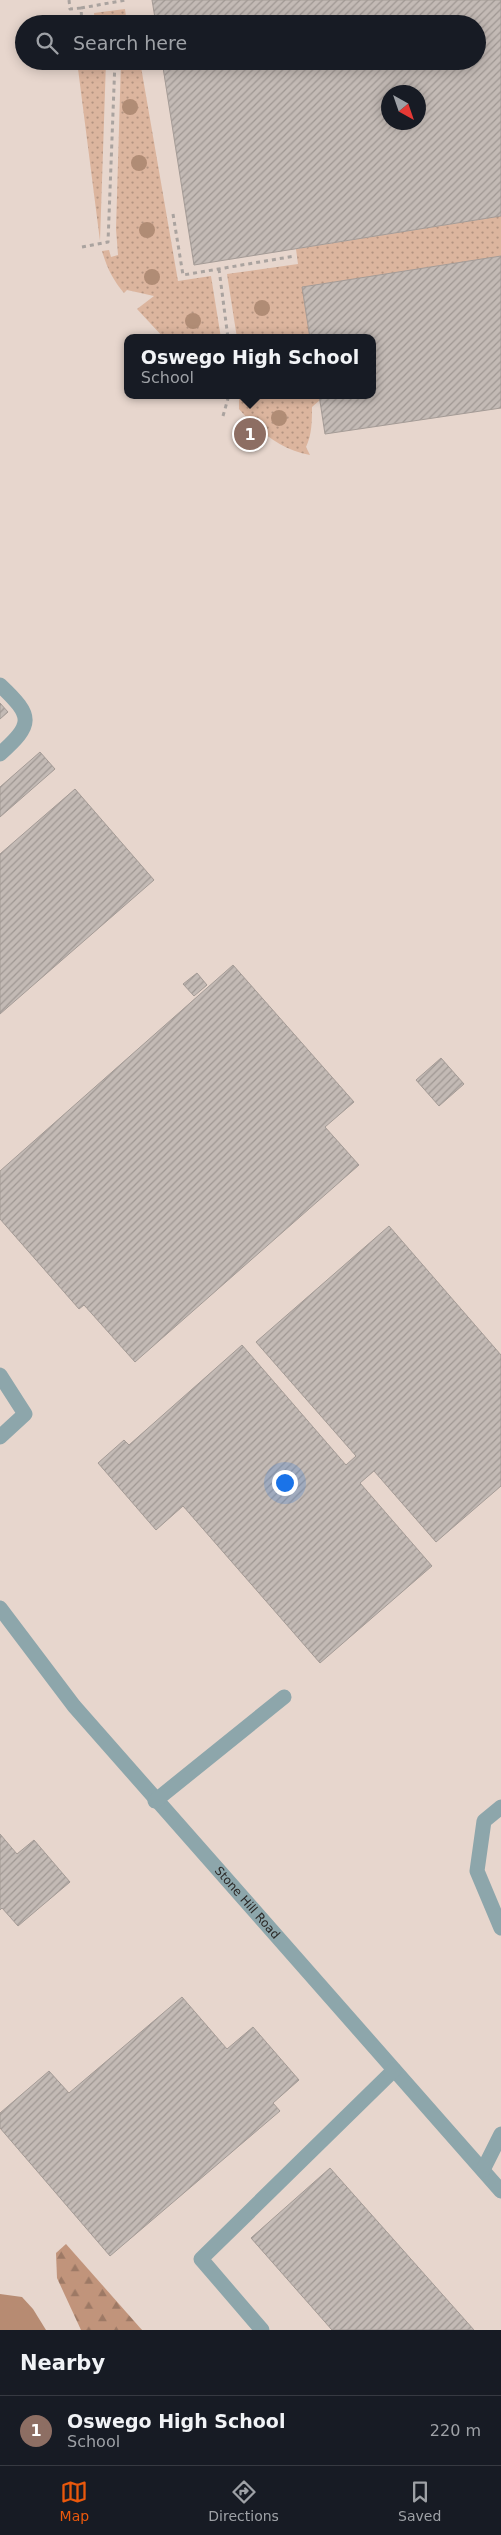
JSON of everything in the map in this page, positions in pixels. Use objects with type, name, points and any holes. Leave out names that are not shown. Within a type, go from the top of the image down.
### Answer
[{"type":"street","points":[[0,685],[25,714],[26,726],[21,736],[0,754]]},
{"type":"street","points":[[0,1375],[25,1414],[0,1437]]},
{"type":"street","name":"Stone Hill Road","points":[[2,1615],[74,1706],[155,1801],[501,2191]]},
{"type":"street","points":[[155,1801],[284,1697]]},
{"type":"street","points":[[501,1807],[484,1821],[477,1871],[501,1928]]},
{"type":"street","points":[[262,2330],[201,2259],[394,2070]]},
{"type":"street","points":[[483,2170],[501,2134]]},
{"type":"path","points":[[68,0],[70,9],[126,0]]},
{"type":"path","points":[[80,8],[81,15]]},
{"type":"path","points":[[82,247],[108,242],[115,70]]},
{"type":"path","points":[[173,214],[184,275],[295,256]]},
{"type":"path","points":[[219,269],[227,334]]},
{"type":"path","points":[[223,416],[228,399]]},
{"type":"shaded area","points":[[0,0],[501,0],[501,2330],[0,2330]]},
{"type":"shaded area","points":[[125,9],[126,15],[94,15],[94,13]]},
{"type":"shaded area","points":[[78,70],[106,70],[100,241]]},
{"type":"shaded area","points":[[121,70],[142,70],[178,281],[211,276],[220,334],[160,334],[137,309],[154,296],[127,290],[124,293],[106,263],[102,251],[109,250],[111,257],[118,255],[116,229]]},
{"type":"shaded area","points":[[501,216],[501,256],[303,287],[309,334],[236,334],[227,274],[298,264],[296,249]]},
{"type":"shaded area","points":[[239,399],[320,399],[312,407],[311,432],[306,447],[310,455],[289,449],[270,438],[239,409]]},
{"type":"shaded area","points":[[0,2294],[22,2297],[33,2309],[46,2330],[0,2330]]},
{"type":"green space","points":[[66,2244],[142,2330],[81,2330],[57,2278],[56,2253]]},
{"type":"building","points":[[152,0],[501,0],[501,216],[194,265],[163,70],[486,70],[486,15],[154,15]]},
{"type":"building","points":[[501,256],[501,408],[325,434],[320,399],[376,399],[376,334],[309,334],[302,287]]},
{"type":"building","points":[[0,703],[8,712],[0,719]]},
{"type":"building","points":[[40,752],[55,769],[0,817],[0,787]]},
{"type":"building","points":[[75,789],[154,880],[0,1014],[0,854]]},
{"type":"building","points":[[233,965],[354,1102],[325,1127],[359,1165],[135,1362],[84,1305],[79,1309],[0,1219],[0,1171]]},
{"type":"building","points":[[197,973],[207,985],[194,996],[183,984]]},
{"type":"building","points":[[441,1058],[464,1084],[439,1106],[416,1080]]},
{"type":"building","points":[[389,1226],[501,1355],[501,1486],[436,1542],[374,1471],[360,1483],[432,1566],[320,1663],[183,1506],[156,1530],[98,1463],[124,1440],[129,1445],[242,1345],[346,1465],[356,1456],[256,1342]]},
{"type":"building","points":[[0,1834],[17,1854],[34,1840],[70,1882],[18,1926],[2,1908],[0,1910]]},
{"type":"building","points":[[182,1997],[227,2049],[253,2027],[299,2080],[273,2103],[280,2111],[110,2256],[0,2128],[0,2113],[49,2071],[69,2093]]},
{"type":"building","points":[[330,2168],[474,2330],[332,2330],[251,2238]]},
{"type":"place","name":"Oswego High School","points":[[250,434]]}]
